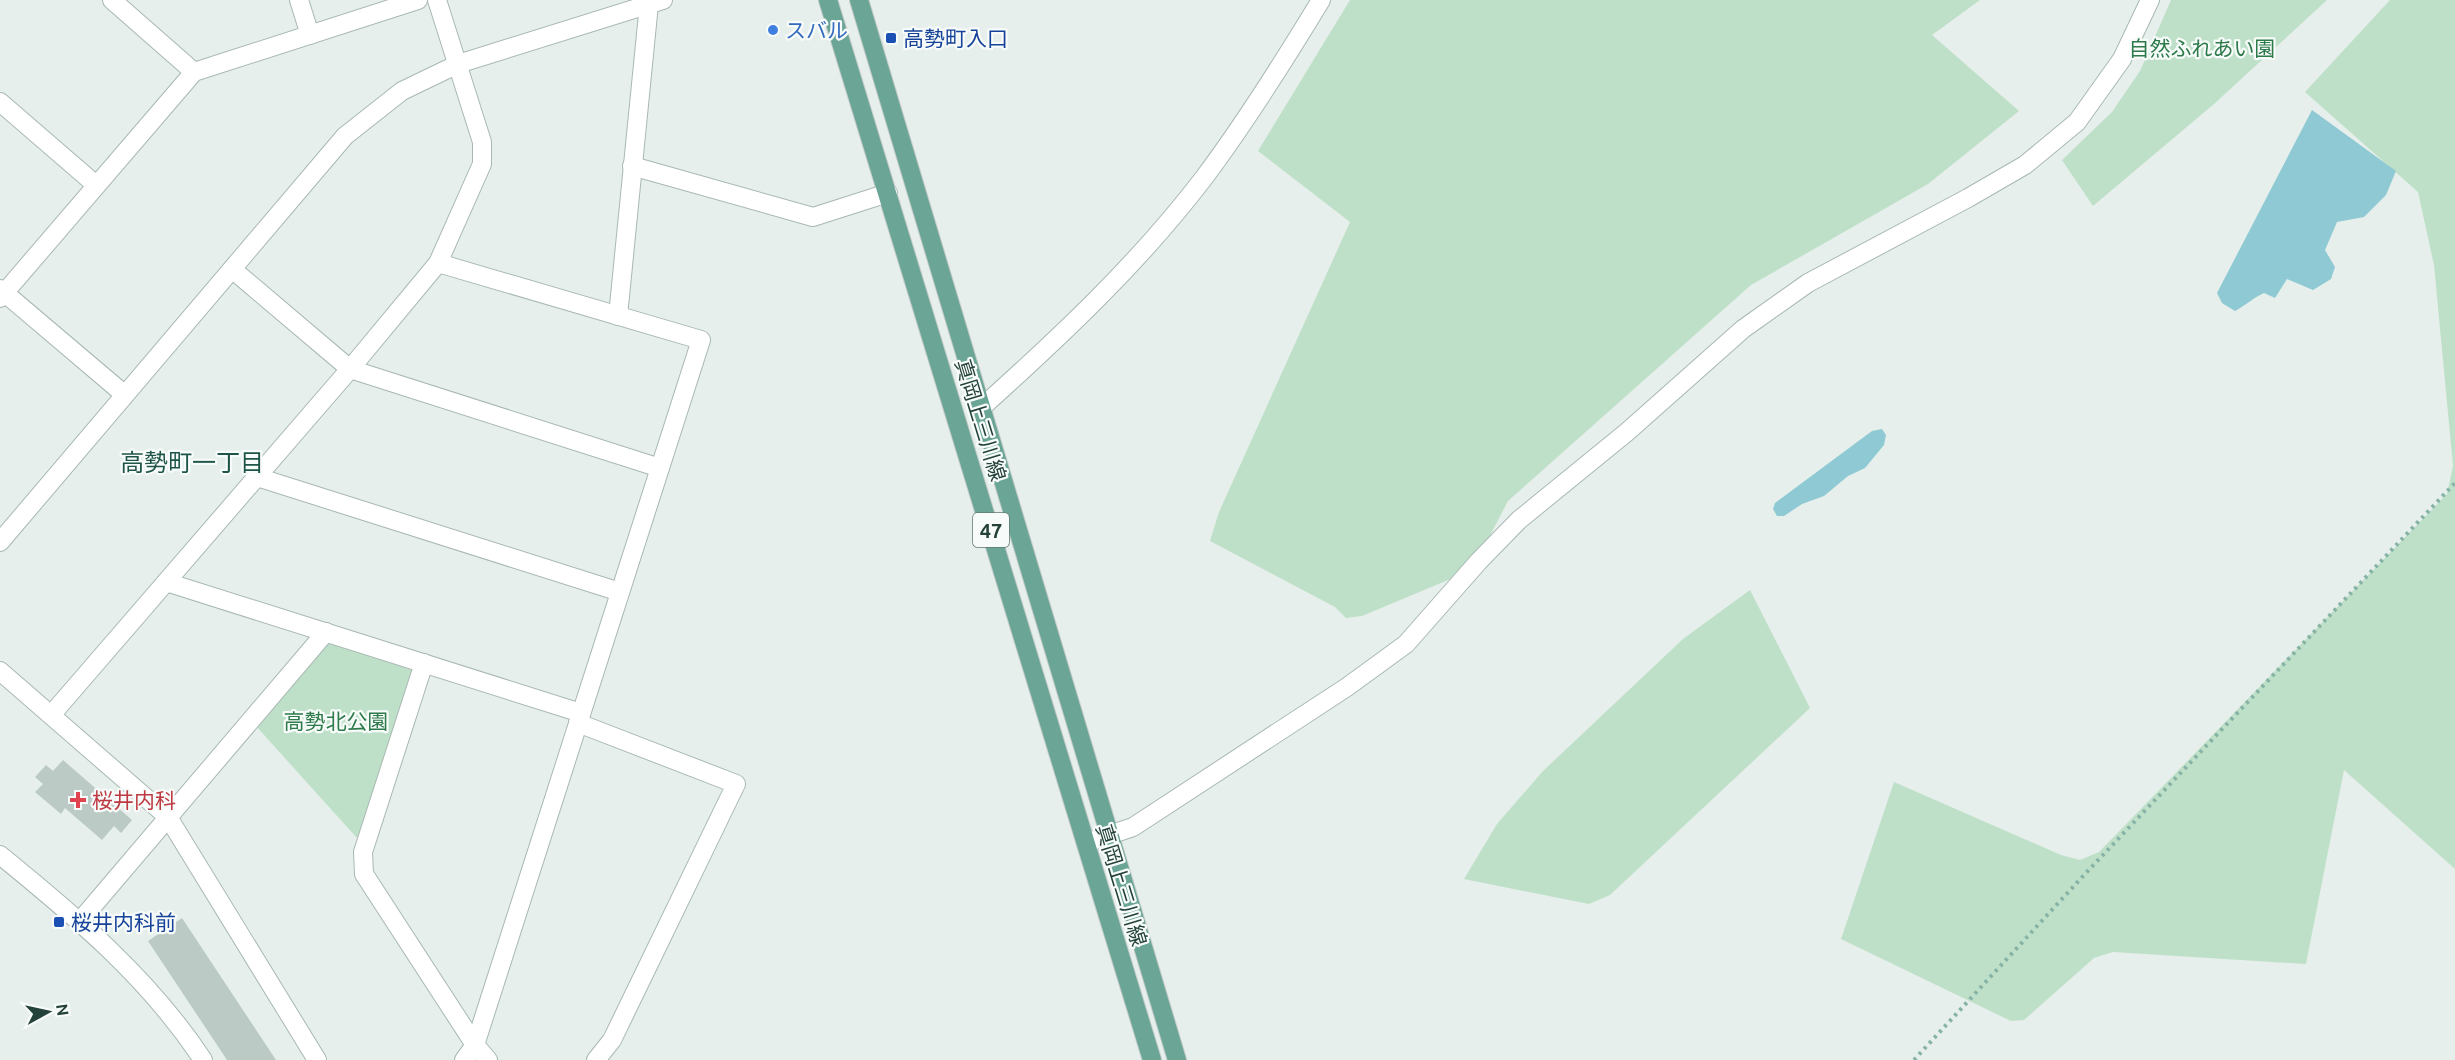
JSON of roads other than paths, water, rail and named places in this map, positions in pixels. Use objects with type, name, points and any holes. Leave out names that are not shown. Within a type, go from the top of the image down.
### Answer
[{"type":"main road","name":"真岡上三川線","points":[[828,0],[1152,1060]]},
{"type":"main road","name":"真岡上三川線","points":[[859,0],[1178,1060]]},
{"type":"street","points":[[112,0],[194,72]]},
{"type":"street","points":[[299,0],[310,35]]},
{"type":"street","points":[[125,395],[1,293],[194,72],[418,0]]},
{"type":"street","points":[[52,714],[350,369],[438,262],[482,164],[482,142],[437,0]]},
{"type":"street","points":[[981,408],[1068,330],[1160,231],[1202,180],[1266,90],[1322,0]]},
{"type":"street","points":[[1086,843],[1133,826],[1347,687],[1407,644],[1479,561],[1519,520],[1627,432],[1743,329],[1808,283],[2025,165],[2077,122],[2122,59],[2150,0]]},
{"type":"street","points":[[0,542],[345,136],[402,91],[458,64],[656,2],[632,166],[618,316]]},
{"type":"street","points":[[0,102],[96,185]]},
{"type":"street","points":[[632,166],[813,217],[888,193]]},
{"type":"street","points":[[438,262],[701,340],[475,1045],[464,1060]]},
{"type":"street","points":[[232,269],[350,369],[660,468]]},
{"type":"street","points":[[256,477],[620,592]]},
{"type":"street","points":[[166,582],[424,663],[580,718],[736,784],[612,1040],[596,1060]]},
{"type":"street","points":[[80,921],[326,632]]},
{"type":"street","points":[[424,663],[363,852],[364,874],[475,1045],[488,1060]]},
{"type":"street","points":[[0,671],[168,817],[317,1060]]},
{"type":"street","points":[[0,855],[80,921],[138,978],[203,1060]]},
{"type":"water","points":[[2312,110],[2396,171],[2386,195],[2364,217],[2337,222],[2325,250],[2335,267],[2331,279],[2313,290],[2287,279],[2275,298],[2264,293],[2235,311],[2222,303],[2217,293]]},
{"type":"water","points":[[1882,429],[1886,435],[1884,445],[1865,468],[1848,476],[1824,496],[1802,504],[1784,516],[1777,516],[1773,509],[1775,503],[1872,431]]},
{"type":"place","name":"スバル","points":[[773,30]]},
{"type":"place","name":"高勢町入口","points":[[891,38]]},
{"type":"place","name":"桜井内科","points":[[78,800]]},
{"type":"place","name":"桜井内科前","points":[[59,922]]},
{"type":"district","name":"高勢町一丁目","points":[[192,462]]},
{"type":"park label","name":"自然ふれあい園","points":[[2202,48]]},
{"type":"park label","name":"高勢北公園","points":[[336,721]]}]
